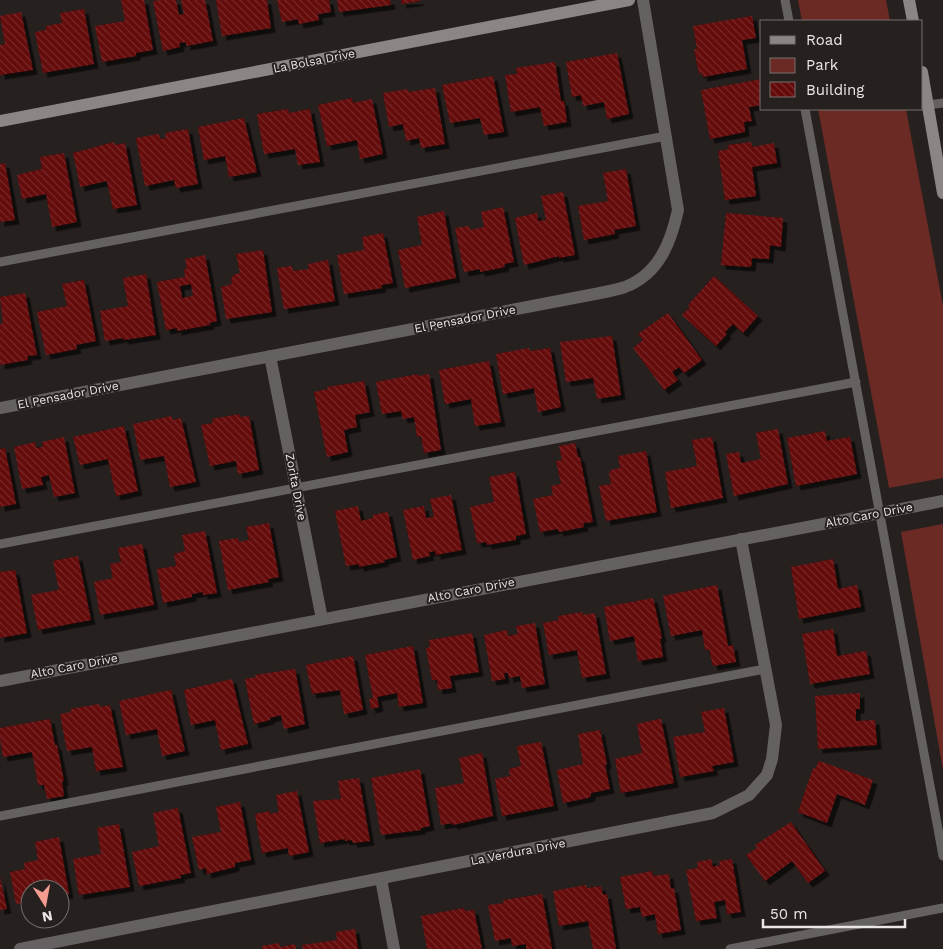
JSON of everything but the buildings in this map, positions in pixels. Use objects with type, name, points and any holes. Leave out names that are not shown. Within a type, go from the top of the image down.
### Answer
[{"type":"street","name":"La Bolsa Drive","points":[[0,121],[629,0]]},
{"type":"street","name":"El Pensador Drive","points":[[0,408],[595,294],[625,287],[645,277],[664,254],[673,234],[678,210],[643,0]]},
{"type":"street","points":[[909,0],[913,20]]},
{"type":"street","points":[[923,78],[943,193]]},
{"type":"street","name":"Zorita Drive","points":[[270,356],[322,619]]},
{"type":"street","name":"Alto Caro Drive","points":[[0,680],[943,501]]},
{"type":"street","name":"La Verdura Drive","points":[[20,949],[713,813],[749,795],[767,776],[772,759],[776,725],[741,539]]},
{"type":"street","points":[[381,879],[394,949]]},
{"type":"lane","points":[[785,0],[789,20]]},
{"type":"lane","points":[[928,105],[943,103]]},
{"type":"lane","points":[[806,110],[943,856]]},
{"type":"lane","points":[[0,262],[666,136]]},
{"type":"lane","points":[[0,544],[856,382]]},
{"type":"lane","points":[[0,816],[765,669]]},
{"type":"lane","points":[[730,949],[943,908]]},
{"type":"green space","points":[[798,0],[886,0],[890,20],[802,20]]},
{"type":"green space","points":[[818,110],[906,110],[943,306],[943,478],[889,488]]},
{"type":"green space","points":[[943,524],[943,770],[901,532]]}]
